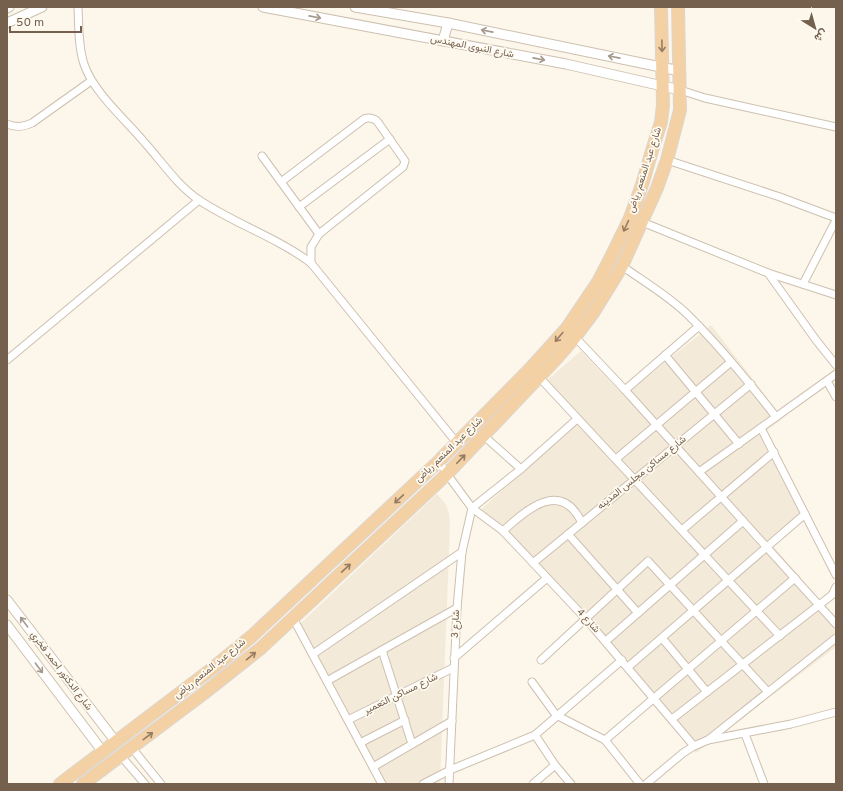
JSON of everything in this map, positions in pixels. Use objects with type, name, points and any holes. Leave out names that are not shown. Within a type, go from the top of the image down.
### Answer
[{"type":"highway","name":"شارع عبد المنعم رياض","points":[[60,784],[213,668],[269,620],[440,461],[549,349],[575,316],[598,282],[627,224],[642,185],[660,122],[664,86],[661,7]]},
{"type":"highway","name":"شارع عبد المنعم رياض","points":[[83,784],[261,648],[447,474],[575,337],[593,313],[622,266],[657,188],[667,160],[680,110],[678,7]]},
{"type":"highway","points":[[213,668],[221,680]]},
{"type":"street","points":[[7,23],[42,7]]},
{"type":"street","points":[[78,7],[80,47],[84,64],[91,81],[146,143],[172,176],[180,185],[199,200],[292,249],[311,263],[457,443]]},
{"type":"street","name":"شارع النبوى المهندس","points":[[263,7],[283,9],[566,64],[680,90]]},
{"type":"street","name":"شارع النبوى المهندس","points":[[355,7],[448,24],[680,71]]},
{"type":"street","points":[[443,41],[448,24]]},
{"type":"street","points":[[7,124],[14,127],[23,127],[32,123],[91,81]]},
{"type":"street","points":[[680,90],[705,98],[836,127]]},
{"type":"street","points":[[281,182],[364,119],[374,119],[404,158],[404,167],[319,234],[311,248],[311,263]]},
{"type":"street","points":[[299,207],[390,139]]},
{"type":"street","points":[[262,156],[319,234]]},
{"type":"street","points":[[667,160],[780,197],[836,219],[803,284]]},
{"type":"street","points":[[7,360],[199,200]]},
{"type":"street","points":[[642,222],[768,273],[836,295]]},
{"type":"street","points":[[622,266],[686,312],[751,384],[776,417]]},
{"type":"street","points":[[768,273],[816,340],[836,365]]},
{"type":"street","points":[[625,390],[698,326]]},
{"type":"street","points":[[575,337],[796,578],[836,624]]},
{"type":"street","points":[[665,355],[739,444]]},
{"type":"street","points":[[616,459],[731,362]]},
{"type":"street","points":[[699,472],[836,374]]},
{"type":"street","points":[[539,377],[780,636]]},
{"type":"street","points":[[827,381],[836,397]]},
{"type":"street","name":"شارع مساكن مجلس المدينه","points":[[533,563],[751,384]]},
{"type":"street","points":[[440,461],[447,474],[472,508],[521,469],[578,419]]},
{"type":"street","points":[[761,428],[836,575]]},
{"type":"street","points":[[484,436],[521,469]]},
{"type":"street","points":[[682,530],[774,452]]},
{"type":"street","points":[[503,531],[530,509],[542,502],[552,500],[561,502],[570,507],[577,514],[582,523]]},
{"type":"street","name":"شارع 4","points":[[472,508],[503,531],[586,618],[694,746]]},
{"type":"street","name":"شارع 3","points":[[449,784],[456,608],[462,552],[472,508]]},
{"type":"street","points":[[628,667],[806,514]]},
{"type":"street","points":[[606,641],[743,521]]},
{"type":"street","points":[[568,534],[638,613]]},
{"type":"street","points":[[313,654],[462,552]]},
{"type":"street","points":[[541,660],[648,561],[768,692]]},
{"type":"street","points":[[454,658],[548,578]]},
{"type":"street","points":[[605,740],[796,578]]},
{"type":"street","points":[[672,719],[832,595],[836,587]]},
{"type":"street","name":"شارع الدكتور احمد فخري","points":[[7,600],[116,742]]},
{"type":"street","points":[[327,681],[456,608]]},
{"type":"street","points":[[293,618],[382,784]]},
{"type":"street","name":"شارع الدكتور احمد فخري","points":[[7,626],[103,752]]},
{"type":"street","points":[[662,638],[707,692]]},
{"type":"street","points":[[708,740],[836,638]]},
{"type":"street","points":[[382,650],[412,744]]},
{"type":"street","points":[[423,784],[450,770],[535,735],[556,715],[622,660]]},
{"type":"street","name":"شارع مساكن التعمير","points":[[348,720],[453,668]]},
{"type":"street","points":[[532,682],[556,715],[605,740],[640,784]]},
{"type":"street","points":[[646,784],[683,753],[708,740],[791,724],[836,712]]},
{"type":"street","points":[[360,743],[405,720]]},
{"type":"street","points":[[373,767],[452,721]]},
{"type":"street","points":[[745,734],[764,784]]},
{"type":"street","points":[[535,735],[555,765],[571,784]]},
{"type":"street","points":[[132,748],[161,784]]},
{"type":"street","points":[[121,756],[144,783],[153,774]]},
{"type":"street","points":[[533,784],[555,765]]},
{"type":"shaded area","points":[[711,325],[783,418],[766,431],[810,514],[773,546],[836,619],[836,647],[696,753],[593,633],[501,534],[477,513],[581,419],[546,381],[581,351],[624,396]]},
{"type":"shaded area","points":[[437,494],[445,503],[449,513],[450,525],[440,784],[377,784],[295,631],[302,622]]}]
